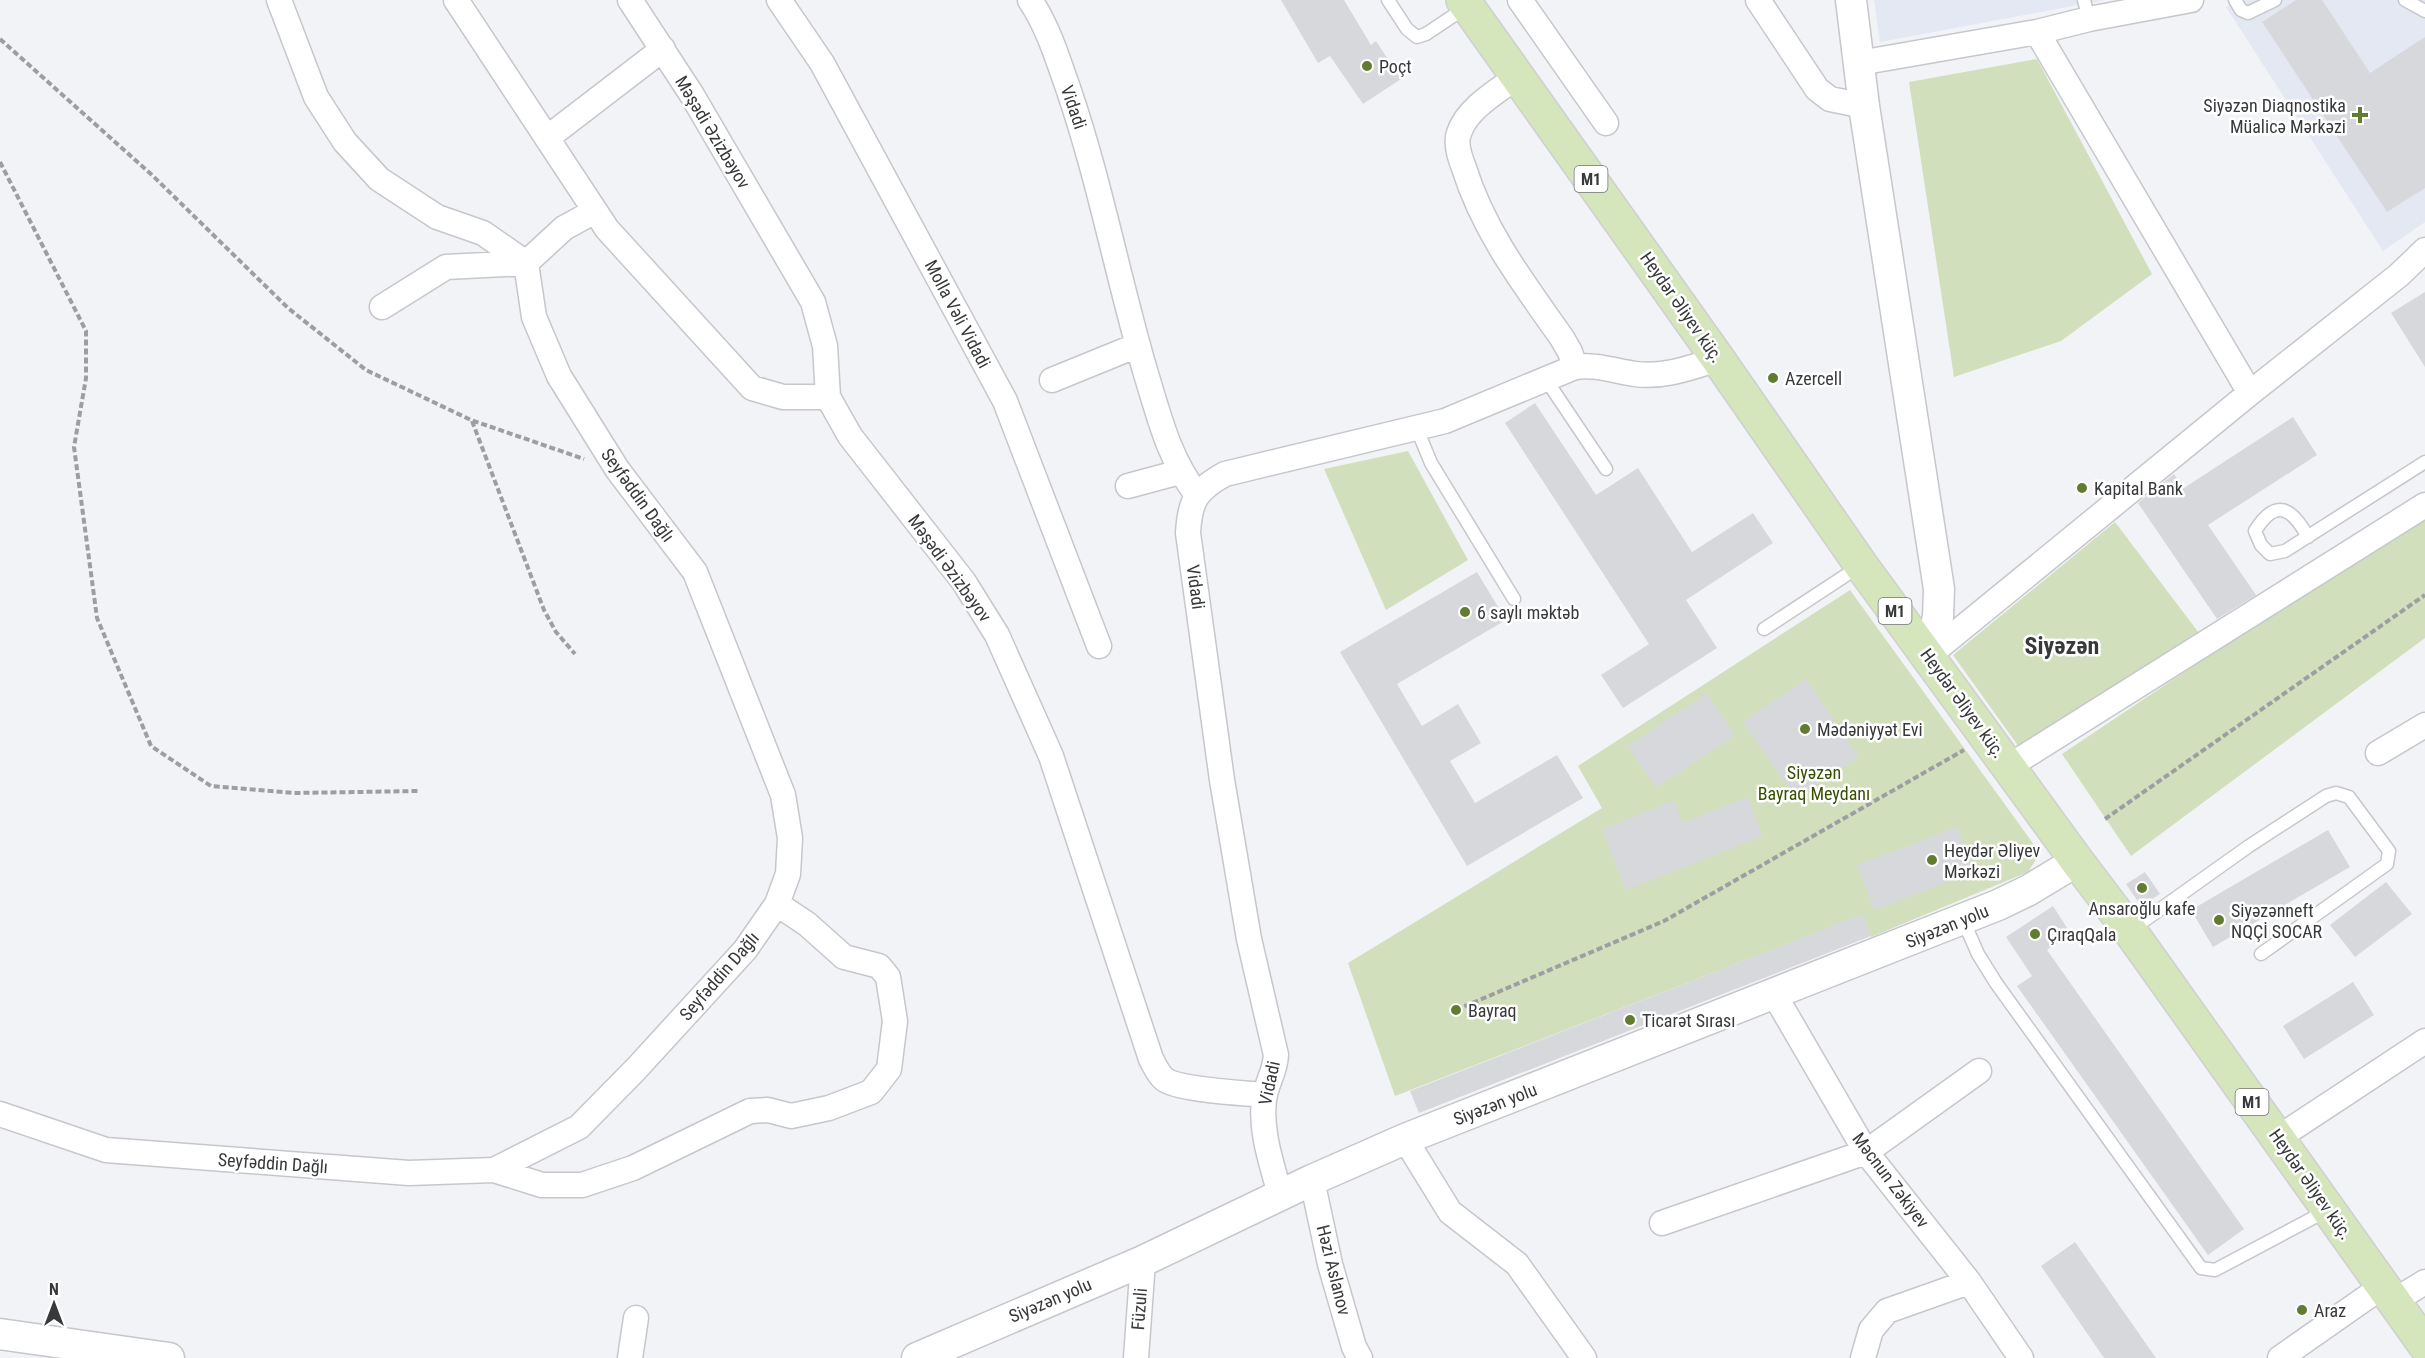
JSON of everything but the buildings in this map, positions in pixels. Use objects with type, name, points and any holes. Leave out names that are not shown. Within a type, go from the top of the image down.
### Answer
[{"type":"main road","name":"Heydər Əliyev küç.","points":[[1465,3],[1718,358],[1861,565],[2076,861],[2130,931],[2425,1345]]},
{"type":"street","points":[[279,0],[316,97],[345,142],[379,179],[436,217],[483,233],[525,263]]},
{"type":"street","name":"Məşədi Əzizbəyov","points":[[630,0],[663,49],[813,302],[825,346],[828,397],[850,436],[964,582],[997,634],[1051,756],[1151,1059],[1157,1070],[1165,1080],[1184,1086],[1265,1095]]},
{"type":"street","name":"Molla Vəli Vidadi","points":[[779,0],[822,63],[1005,402],[1100,646]]},
{"type":"street","name":"Vidadi","points":[[1030,0],[1044,22],[1084,135],[1138,345],[1165,438],[1180,472],[1197,495],[1190,510],[1188,533],[1222,780],[1249,939],[1276,1055],[1276,1069],[1265,1095],[1263,1128],[1280,1196]]},
{"type":"street","points":[[1520,0],[1606,123]]},
{"type":"street","points":[[1758,0],[1817,89],[1830,99],[1864,106]]},
{"type":"street","points":[[1851,0],[1864,106],[1938,589],[1938,617],[1928,656]]},
{"type":"street","points":[[1858,63],[2037,32],[2086,10],[2191,0]]},
{"type":"street","points":[[463,2],[547,138],[607,229],[752,388],[783,397],[828,397]]},
{"type":"street","points":[[2037,32],[2250,393]]},
{"type":"street","points":[[547,138],[663,49]]},
{"type":"street","points":[[1518,76],[1466,118],[1458,135],[1459,154],[1473,198],[1500,249],[1562,338],[1575,367]]},
{"type":"street","points":[[382,307],[446,267],[525,263],[564,228],[595,211]]},
{"type":"street","points":[[1928,656],[2250,393],[2399,275],[2425,251]]},
{"type":"street","name":"Seyfəddin Dağlı","points":[[0,1114],[106,1150],[409,1173],[494,1170],[579,1127],[636,1069],[745,950],[777,904],[788,874],[790,838],[783,795],[695,572],[617,470],[559,376],[534,317],[525,263]]},
{"type":"street","points":[[1052,380],[1138,345]]},
{"type":"street","points":[[1197,495],[1208,483],[1226,474],[1445,421],[1575,367],[1592,365],[1636,374],[1658,374],[1685,369],[1718,358]]},
{"type":"street","points":[[1128,486],[1180,472]]},
{"type":"street","points":[[2008,767],[2425,505]]},
{"type":"street","points":[[2378,753],[2425,725]]},
{"type":"street","name":"Siyəzən yolu","points":[[917,1358],[1143,1261],[1312,1180],[1405,1139],[1963,919],[2029,890],[2076,861]]},
{"type":"street","points":[[494,1170],[542,1185],[582,1185],[633,1168],[750,1111],[768,1110],[791,1116],[829,1108],[871,1092],[889,1069],[895,1021],[888,977],[879,966],[844,957],[807,924],[777,904]]},
{"type":"street","name":"Məcnun Zəkiyev","points":[[1774,994],[1866,1152],[1969,1282],[2021,1358]]},
{"type":"street","points":[[2278,1138],[2425,1041]]},
{"type":"street","points":[[1662,1223],[1866,1152],[1979,1071]]},
{"type":"street","points":[[1405,1139],[1450,1212],[1517,1264],[1584,1358]]},
{"type":"street","name":"Həzi Aslanov","points":[[1312,1180],[1330,1264],[1354,1347],[1360,1358]]},
{"type":"street","name":"Füzuli","points":[[1136,1358],[1143,1261]]},
{"type":"street","points":[[1863,1358],[1871,1330],[1887,1311],[1969,1282]]},
{"type":"street","points":[[2280,1358],[2389,1294],[2425,1282]]},
{"type":"street","points":[[630,1358],[636,1318]]},
{"type":"street","points":[[0,1334],[169,1358]]},
{"type":"lane","points":[[1388,0],[1407,29],[1417,37],[1426,34],[1465,3]]},
{"type":"lane","points":[[2235,0],[2241,10],[2248,13],[2275,0]]},
{"type":"lane","points":[[2405,0],[2425,11]]},
{"type":"lane","points":[[1545,378],[1606,469]]},
{"type":"lane","points":[[1417,429],[1431,463],[1514,599]]},
{"type":"lane","points":[[2308,537],[2425,462]]},
{"type":"lane","points":[[1764,629],[1861,565]]},
{"type":"lane","points":[[2130,931],[2249,846],[2326,796],[2336,793],[2349,797],[2389,851],[2387,864],[2261,954]]},
{"type":"lane","points":[[1963,919],[1978,954],[1995,983],[2201,1268],[2215,1270],[2329,1210]]},
{"type":"path","points":[[0,39],[153,176],[288,308],[366,370],[471,420],[617,470]]},
{"type":"path","points":[[0,162],[86,331],[86,378],[74,447],[97,618],[151,746],[211,786],[294,793],[419,791]]},
{"type":"path","points":[[471,420],[544,610],[556,632],[575,654]]},
{"type":"path","points":[[2105,819],[2425,595]]},
{"type":"path","points":[[1456,1010],[1664,921],[1965,749]]},
{"type":"shaded area","points":[[1874,0],[2105,0],[1880,42]]},
{"type":"shaded area","name":"Siyəzən Diaqnostika Müalicə Mərkəzi","points":[[2237,0],[2425,0],[2425,222],[2383,251],[2226,7]]},
{"type":"green space","points":[[2037,59],[2152,274],[2061,341],[1954,377],[1909,82]]},
{"type":"green space","points":[[1408,451],[1468,560],[1386,610],[1324,469]]},
{"type":"green space","points":[[2425,515],[2425,638],[2131,856],[2062,754],[2320,581]]},
{"type":"green space","points":[[2115,522],[2202,637],[2019,747],[1953,655]]},
{"type":"green space","name":"Siyəzən Bayraq Meydanı","points":[[1850,590],[2040,853],[2028,872],[1871,937],[1862,915],[1395,1096],[1348,963],[1602,808],[1578,766]]},
{"type":"place","name":"Poçt","points":[[1367,66]]},
{"type":"place","name":"Siyəzən Diaqnostika Müalicə Mərkəzi","points":[[2360,115]]},
{"type":"place","name":"Azercell","points":[[1773,378]]},
{"type":"place","name":"Kapital Bank","points":[[2082,488]]},
{"type":"place","name":"6 saylı məktəb","points":[[1465,612]]},
{"type":"place","name":"Mədəniyyət Evi","points":[[1805,729]]},
{"type":"place","name":"Heydər Əliyev Mərkəzi","points":[[1932,860]]},
{"type":"place","name":"Ansaroğlu kafe","points":[[2142,888]]},
{"type":"place","name":"Siyəzənneft NQÇİ SOCAR","points":[[2219,920]]},
{"type":"place","name":"ÇıraqQala","points":[[2035,934]]},
{"type":"place","name":"Bayraq","points":[[1456,1010]]},
{"type":"place","name":"Ticarət Sırası","points":[[1630,1020]]},
{"type":"place","name":"Araz","points":[[2302,1310]]},
{"type":"district","name":"Siyəzən","points":[[2062,646]]}]
